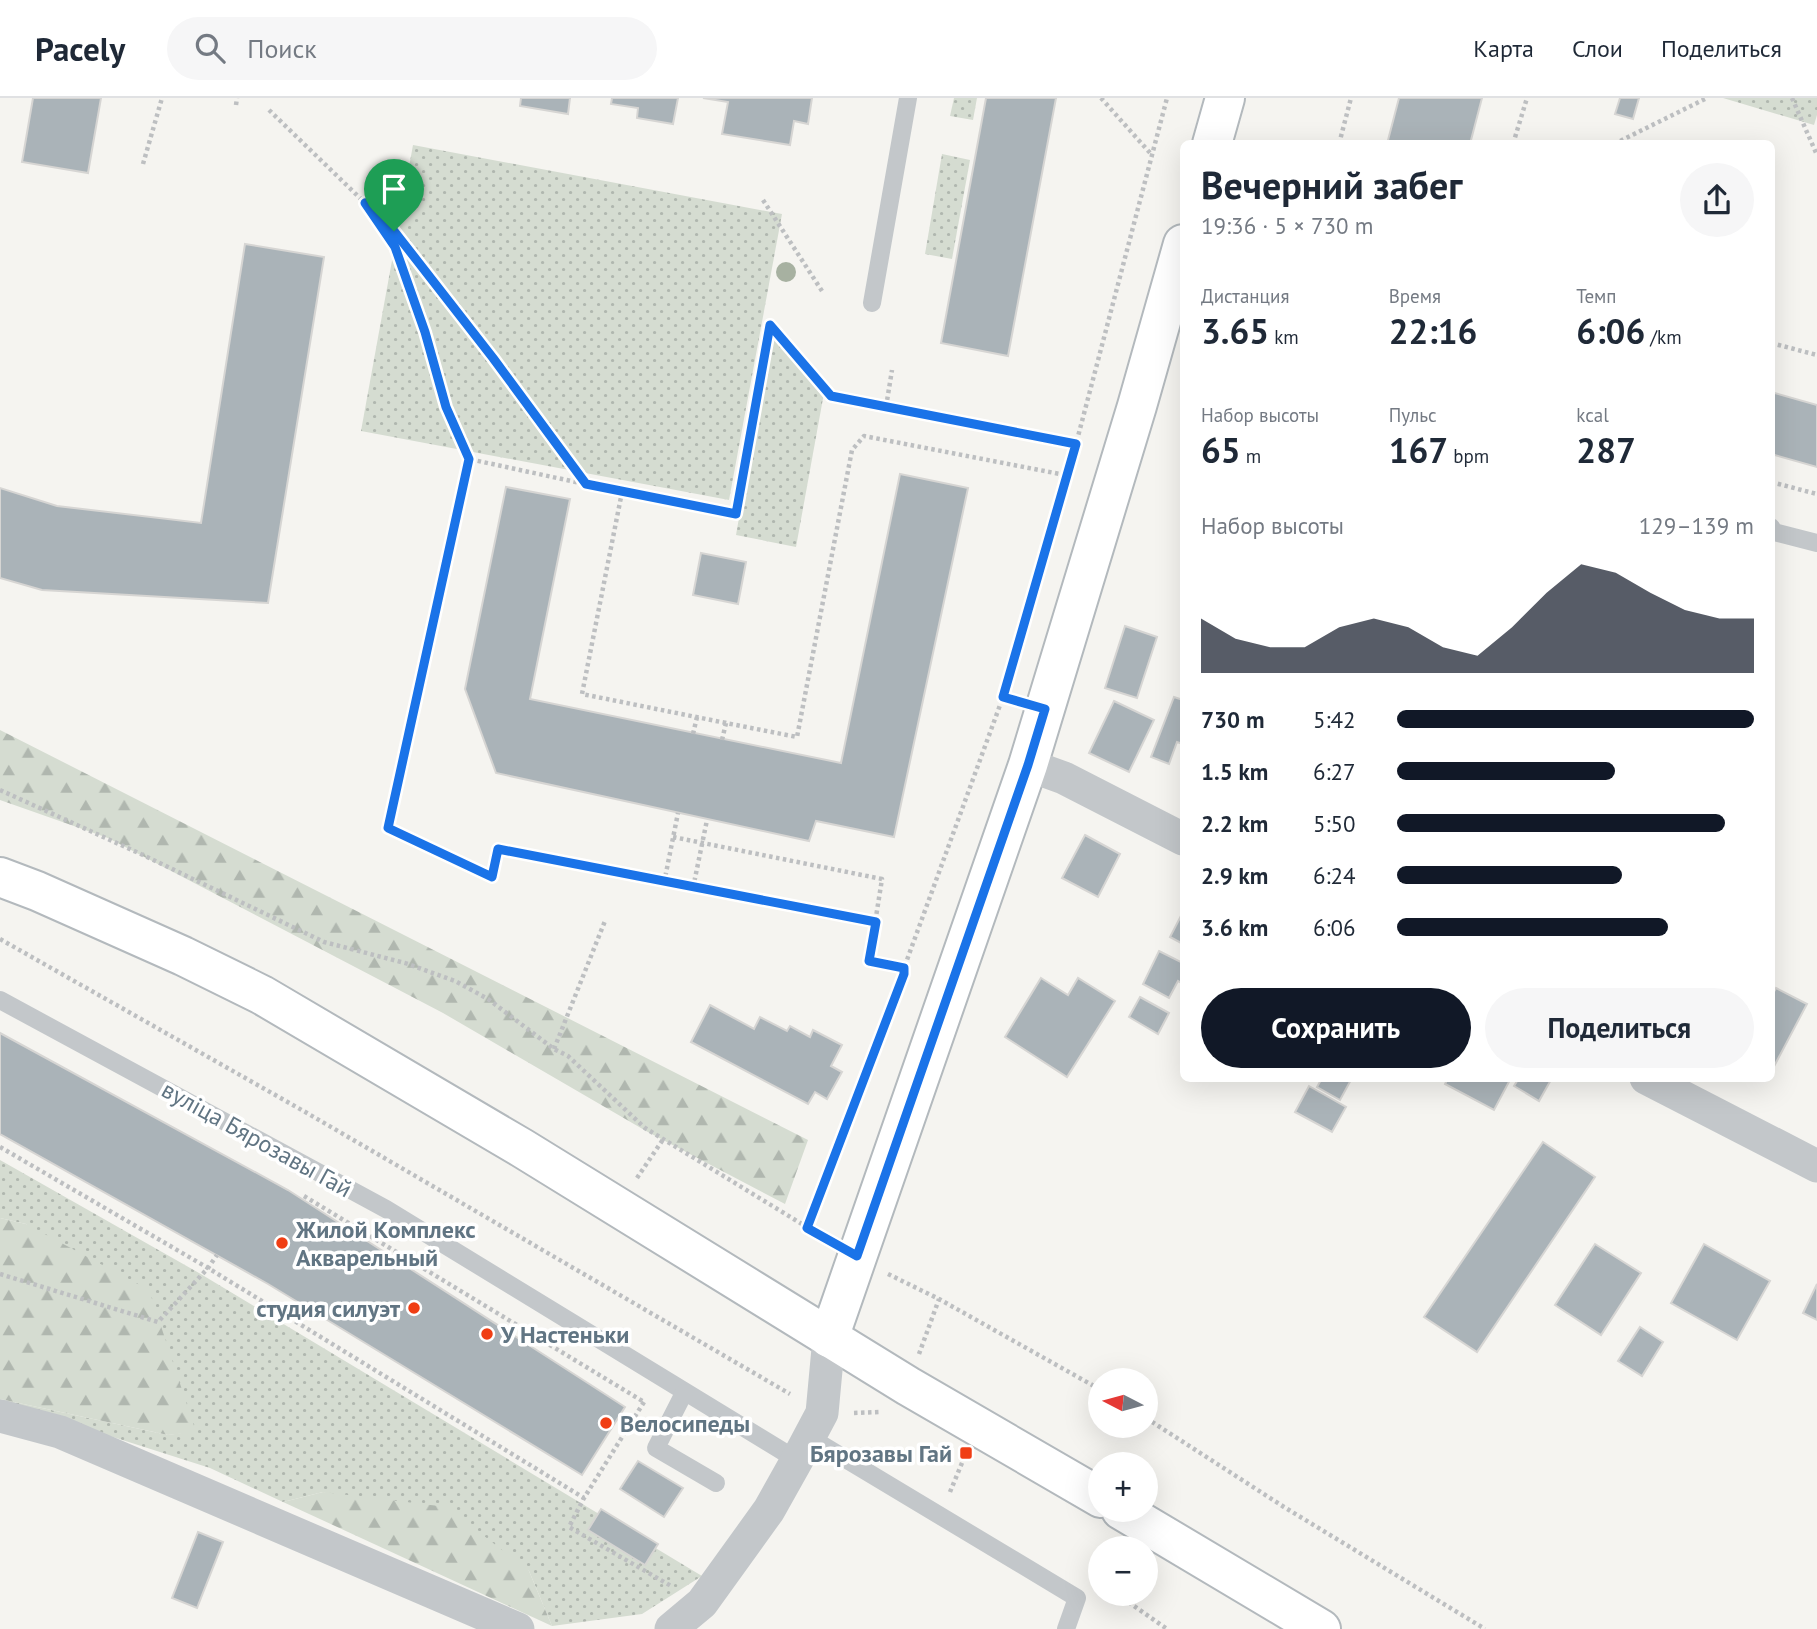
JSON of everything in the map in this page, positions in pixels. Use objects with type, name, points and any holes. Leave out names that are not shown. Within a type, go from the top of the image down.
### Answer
[{"type":"main road","points":[[1213,140],[1225,98]]},
{"type":"main road","points":[[828,1338],[1028,765],[1165,328],[1180,258]]},
{"type":"main road","points":[[0,877],[171,950],[262,995],[522,1147],[828,1338],[1088,1490]]},
{"type":"main road","points":[[1141,1522],[1321,1629]]},
{"type":"street","points":[[1028,765],[1064,778],[1180,837]]},
{"type":"street","points":[[1654,1082],[1817,1166]]},
{"type":"street","points":[[671,1629],[702,1603],[769,1510],[809,1436],[828,1338]]},
{"type":"street","points":[[0,1416],[60,1432],[518,1629]]},
{"type":"lane","points":[[872,303],[908,98]]},
{"type":"lane","points":[[1775,532],[1817,542]]},
{"type":"lane","name":"вуліца Бярозавы Гай","points":[[0,1000],[386,1209],[656,1372],[684,1393],[809,1436],[1077,1598],[1066,1629]]},
{"type":"lane","points":[[684,1393],[656,1448],[716,1483]]},
{"type":"path","points":[[143,164],[162,98]]},
{"type":"path","points":[[1101,98],[1151,154]]},
{"type":"path","points":[[807,1228],[904,974],[1003,697],[1076,444],[1167,98]]},
{"type":"path","points":[[1340,140],[1352,98]]},
{"type":"path","points":[[1514,140],[1527,98]]},
{"type":"path","points":[[1622,140],[1707,98]]},
{"type":"path","points":[[1792,98],[1817,155]]},
{"type":"path","points":[[269,110],[394,231],[586,484]]},
{"type":"path","points":[[763,200],[822,292]]},
{"type":"path","points":[[365,203],[395,247],[425,332],[446,407],[469,459],[388,828],[492,877],[498,849],[876,922]]},
{"type":"path","points":[[469,459],[736,514],[770,325],[831,396],[1076,444]]},
{"type":"path","points":[[1775,343],[1817,355]]},
{"type":"path","points":[[886,407],[892,370]]},
{"type":"path","points":[[622,492],[582,694],[797,737],[852,450],[864,436],[1065,475]]},
{"type":"path","points":[[1775,483],[1817,494]]},
{"type":"path","points":[[1003,697],[1045,709]]},
{"type":"path","points":[[693,734],[697,717]]},
{"type":"path","points":[[722,740],[726,723]]},
{"type":"path","points":[[0,790],[324,942],[455,981],[488,999],[554,1049],[568,1056],[645,1128],[807,1228],[1088,1383]]},
{"type":"path","points":[[664,883],[678,813]]},
{"type":"path","points":[[693,888],[707,820]]},
{"type":"path","points":[[673,837],[882,879],[869,961],[904,968]]},
{"type":"path","points":[[554,1049],[605,921]]},
{"type":"path","points":[[0,939],[296,1106],[809,1436]]},
{"type":"path","points":[[618,1207],[664,1138]]},
{"type":"path","points":[[0,1147],[208,1268],[584,1498]]},
{"type":"path","points":[[303,1195],[644,1402]]},
{"type":"path","points":[[0,1274],[158,1322],[217,1255]]},
{"type":"path","points":[[656,1372],[646,1388],[644,1402],[569,1527],[673,1587]]},
{"type":"path","points":[[1158,1427],[1485,1629]]},
{"type":"path","points":[[946,1502],[966,1453]]},
{"type":"path","points":[[1134,1606],[1167,1629]]},
{"type":"green space","points":[[954,98],[977,98],[973,120],[950,116]]},
{"type":"green space","points":[[1723,98],[1817,98],[1817,115],[1814,125]]},
{"type":"green space","points":[[413,145],[782,214],[729,500],[361,431]]},
{"type":"green space","points":[[942,154],[970,160],[952,259],[925,254]]},
{"type":"green space","points":[[771,334],[824,393],[796,547],[736,535]]},
{"type":"green space","points":[[0,730],[808,1140],[785,1204],[646,1131],[443,1013],[108,838],[0,800]]},
{"type":"green space","points":[[0,1160],[199,1273],[702,1576],[642,1614],[552,1626],[529,1571],[323,1492],[283,1502],[210,1468],[41,1414],[0,1406],[0,1399],[168,1435],[195,1431],[181,1391],[26,1224],[0,1218]]},
{"type":"green space","points":[[0,1218],[26,1224],[149,1290],[196,1432],[168,1435],[0,1399]]},
{"type":"green space","points":[[323,1492],[447,1507],[529,1571],[552,1626],[283,1502]]},
{"type":"building","points":[[33,98],[101,98],[88,173],[22,162]]},
{"type":"building","points":[[521,98],[570,98],[568,114],[520,106]]},
{"type":"building","points":[[612,98],[678,98],[673,124],[637,118],[638,108],[611,104]]},
{"type":"building","points":[[703,98],[812,98],[808,124],[794,121],[790,145],[722,134],[728,102]]},
{"type":"building","points":[[986,98],[1056,98],[1008,356],[941,343]]},
{"type":"building","points":[[1399,98],[1482,98],[1471,140],[1388,140]]},
{"type":"building","points":[[1620,98],[1639,98],[1633,119],[1615,114]]},
{"type":"building","points":[[245,244],[324,257],[268,603],[42,590],[0,578],[0,488],[57,506],[201,523]]},
{"type":"building","points":[[1775,393],[1817,405],[1817,467],[1775,455]]},
{"type":"building","points":[[900,474],[968,488],[894,837],[816,821],[809,841],[496,773],[465,689],[506,487],[570,499],[530,699],[841,763]]},
{"type":"building","points":[[701,553],[746,562],[738,604],[693,595]]},
{"type":"building","points":[[1125,626],[1157,637],[1137,698],[1105,688]]},
{"type":"building","points":[[1174,697],[1180,699],[1180,743],[1177,742],[1169,764],[1151,757]]},
{"type":"building","points":[[1114,701],[1154,720],[1129,772],[1089,753]]},
{"type":"building","points":[[1085,835],[1120,854],[1098,897],[1062,878]]},
{"type":"building","points":[[1180,918],[1180,942],[1170,937]]},
{"type":"building","points":[[1159,951],[1180,962],[1180,982],[1178,981],[1169,998],[1143,984]]},
{"type":"building","points":[[1041,978],[1068,995],[1078,978],[1115,1001],[1067,1077],[1005,1037]]},
{"type":"building","points":[[1775,990],[1807,1004],[1775,1064]]},
{"type":"building","points":[[1140,997],[1169,1013],[1158,1034],[1129,1017]]},
{"type":"building","points":[[710,1005],[754,1029],[760,1017],[787,1031],[790,1026],[810,1037],[813,1030],[842,1045],[831,1066],[842,1072],[827,1099],[815,1092],[808,1104],[691,1042]]},
{"type":"building","name":"Жилой Комплекс Акварельный","points":[[0,1033],[288,1190],[625,1407],[582,1475],[268,1284],[0,1134]]},
{"type":"building","points":[[1320,1082],[1350,1082],[1340,1100],[1317,1087]]},
{"type":"building","points":[[1446,1082],[1509,1082],[1494,1110],[1445,1084]]},
{"type":"building","points":[[1516,1082],[1550,1082],[1539,1101],[1514,1086]]},
{"type":"building","points":[[1309,1086],[1346,1107],[1332,1132],[1295,1112]]},
{"type":"building","points":[[1543,1142],[1595,1177],[1477,1352],[1424,1317]]},
{"type":"building","points":[[1595,1244],[1641,1273],[1601,1335],[1555,1305]]},
{"type":"building","points":[[1704,1244],[1770,1281],[1737,1340],[1671,1303]]},
{"type":"building","points":[[1817,1284],[1817,1320],[1803,1313]]},
{"type":"building","points":[[1640,1327],[1663,1342],[1642,1376],[1618,1361]]},
{"type":"building","points":[[638,1461],[683,1488],[664,1517],[620,1489]]},
{"type":"building","points":[[601,1509],[658,1544],[645,1565],[588,1530]]},
{"type":"building","points":[[198,1532],[223,1542],[197,1608],[172,1598]]},
{"type":"place","name":"Жилой Комплекс Акварельный","points":[[282,1243]]},
{"type":"place","name":"студия силуэт","points":[[414,1308]]},
{"type":"place","name":"У Настеньки","points":[[487,1334]]},
{"type":"place","name":"Велосипеды","points":[[606,1423]]},
{"type":"place","name":"Бярозавы Гай","points":[[966,1453]]},
{"type":"route","points":[[365,203],[394,231],[586,484],[736,514],[770,325],[831,396],[1076,444],[1003,697],[1045,709],[1028,765],[857,1256],[807,1228],[904,974],[904,968],[869,961],[876,922],[498,849],[492,877],[388,828],[469,459],[446,407],[425,332],[395,247],[365,203]]}]
